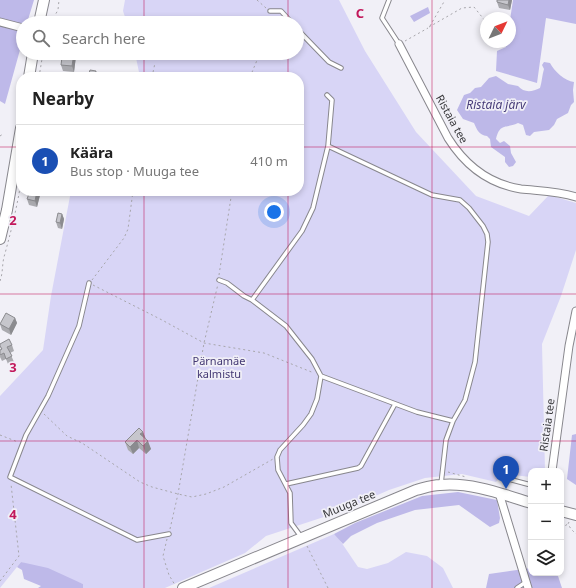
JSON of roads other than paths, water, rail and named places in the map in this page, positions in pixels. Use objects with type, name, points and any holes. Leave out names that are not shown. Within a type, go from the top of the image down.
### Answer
[{"type":"main road","points":[[41,16],[44,0]]},
{"type":"main road","points":[[31,72],[33,60]]},
{"type":"main road","points":[[0,237],[16,157]]},
{"type":"main road","name":"Muuga tee","points":[[183,588],[303,539],[416,490],[441,484],[461,485],[478,487],[528,502]]},
{"type":"main road","points":[[564,513],[573,518]]},
{"type":"street","points":[[0,22],[16,26]]},
{"type":"street","name":"Ristaia tee","points":[[399,44],[448,138],[468,163],[485,176],[503,184],[522,189],[564,193],[576,197]]},
{"type":"street","name":"Ristaia tee","points":[[552,468],[569,346],[576,311]]},
{"type":"street","points":[[499,493],[527,585]]},
{"type":"lane","points":[[389,0],[382,18],[399,44]]},
{"type":"lane","points":[[270,12],[281,11],[286,16]]},
{"type":"lane","points":[[304,37],[329,62],[341,68]]},
{"type":"lane","points":[[252,300],[302,231],[313,208],[328,146],[332,100],[327,95]]},
{"type":"lane","points":[[328,146],[432,195],[460,200],[469,208],[483,226],[487,234],[488,242],[475,362],[465,400],[453,421],[446,440],[441,484]]},
{"type":"lane","points":[[219,280],[227,283],[252,300],[286,326],[312,359],[321,376],[317,399],[311,414],[280,450],[277,457],[278,470],[290,493],[291,522],[303,539]]},
{"type":"lane","points":[[90,283],[79,326],[48,396],[23,444],[10,477],[137,540],[169,534]]},
{"type":"lane","points":[[321,376],[417,412],[453,421]]},
{"type":"lane","points":[[286,484],[358,468],[361,466],[395,404]]},
{"type":"lane","points":[[508,479],[528,484]]},
{"type":"lane","points":[[517,588],[527,585]]},
{"type":"water","points":[[428,7],[430,13],[414,22],[410,16]]},
{"type":"water","name":"Ristaia järv","points":[[544,62],[550,63],[560,75],[567,80],[574,82],[574,102],[568,113],[557,119],[549,130],[534,132],[530,136],[526,135],[523,125],[518,123],[499,130],[496,139],[500,143],[504,141],[510,146],[511,153],[516,162],[513,166],[509,167],[505,162],[505,157],[491,147],[490,139],[477,130],[474,123],[463,119],[457,110],[464,95],[470,93],[475,88],[481,87],[489,78],[496,76],[508,84],[518,86],[525,91],[540,88],[544,69],[542,65]]},
{"type":"place","name":"Käära","points":[[506,489]]},
{"type":"park label","name":"Pärnamäe kalmistu","points":[[219,367]]}]
